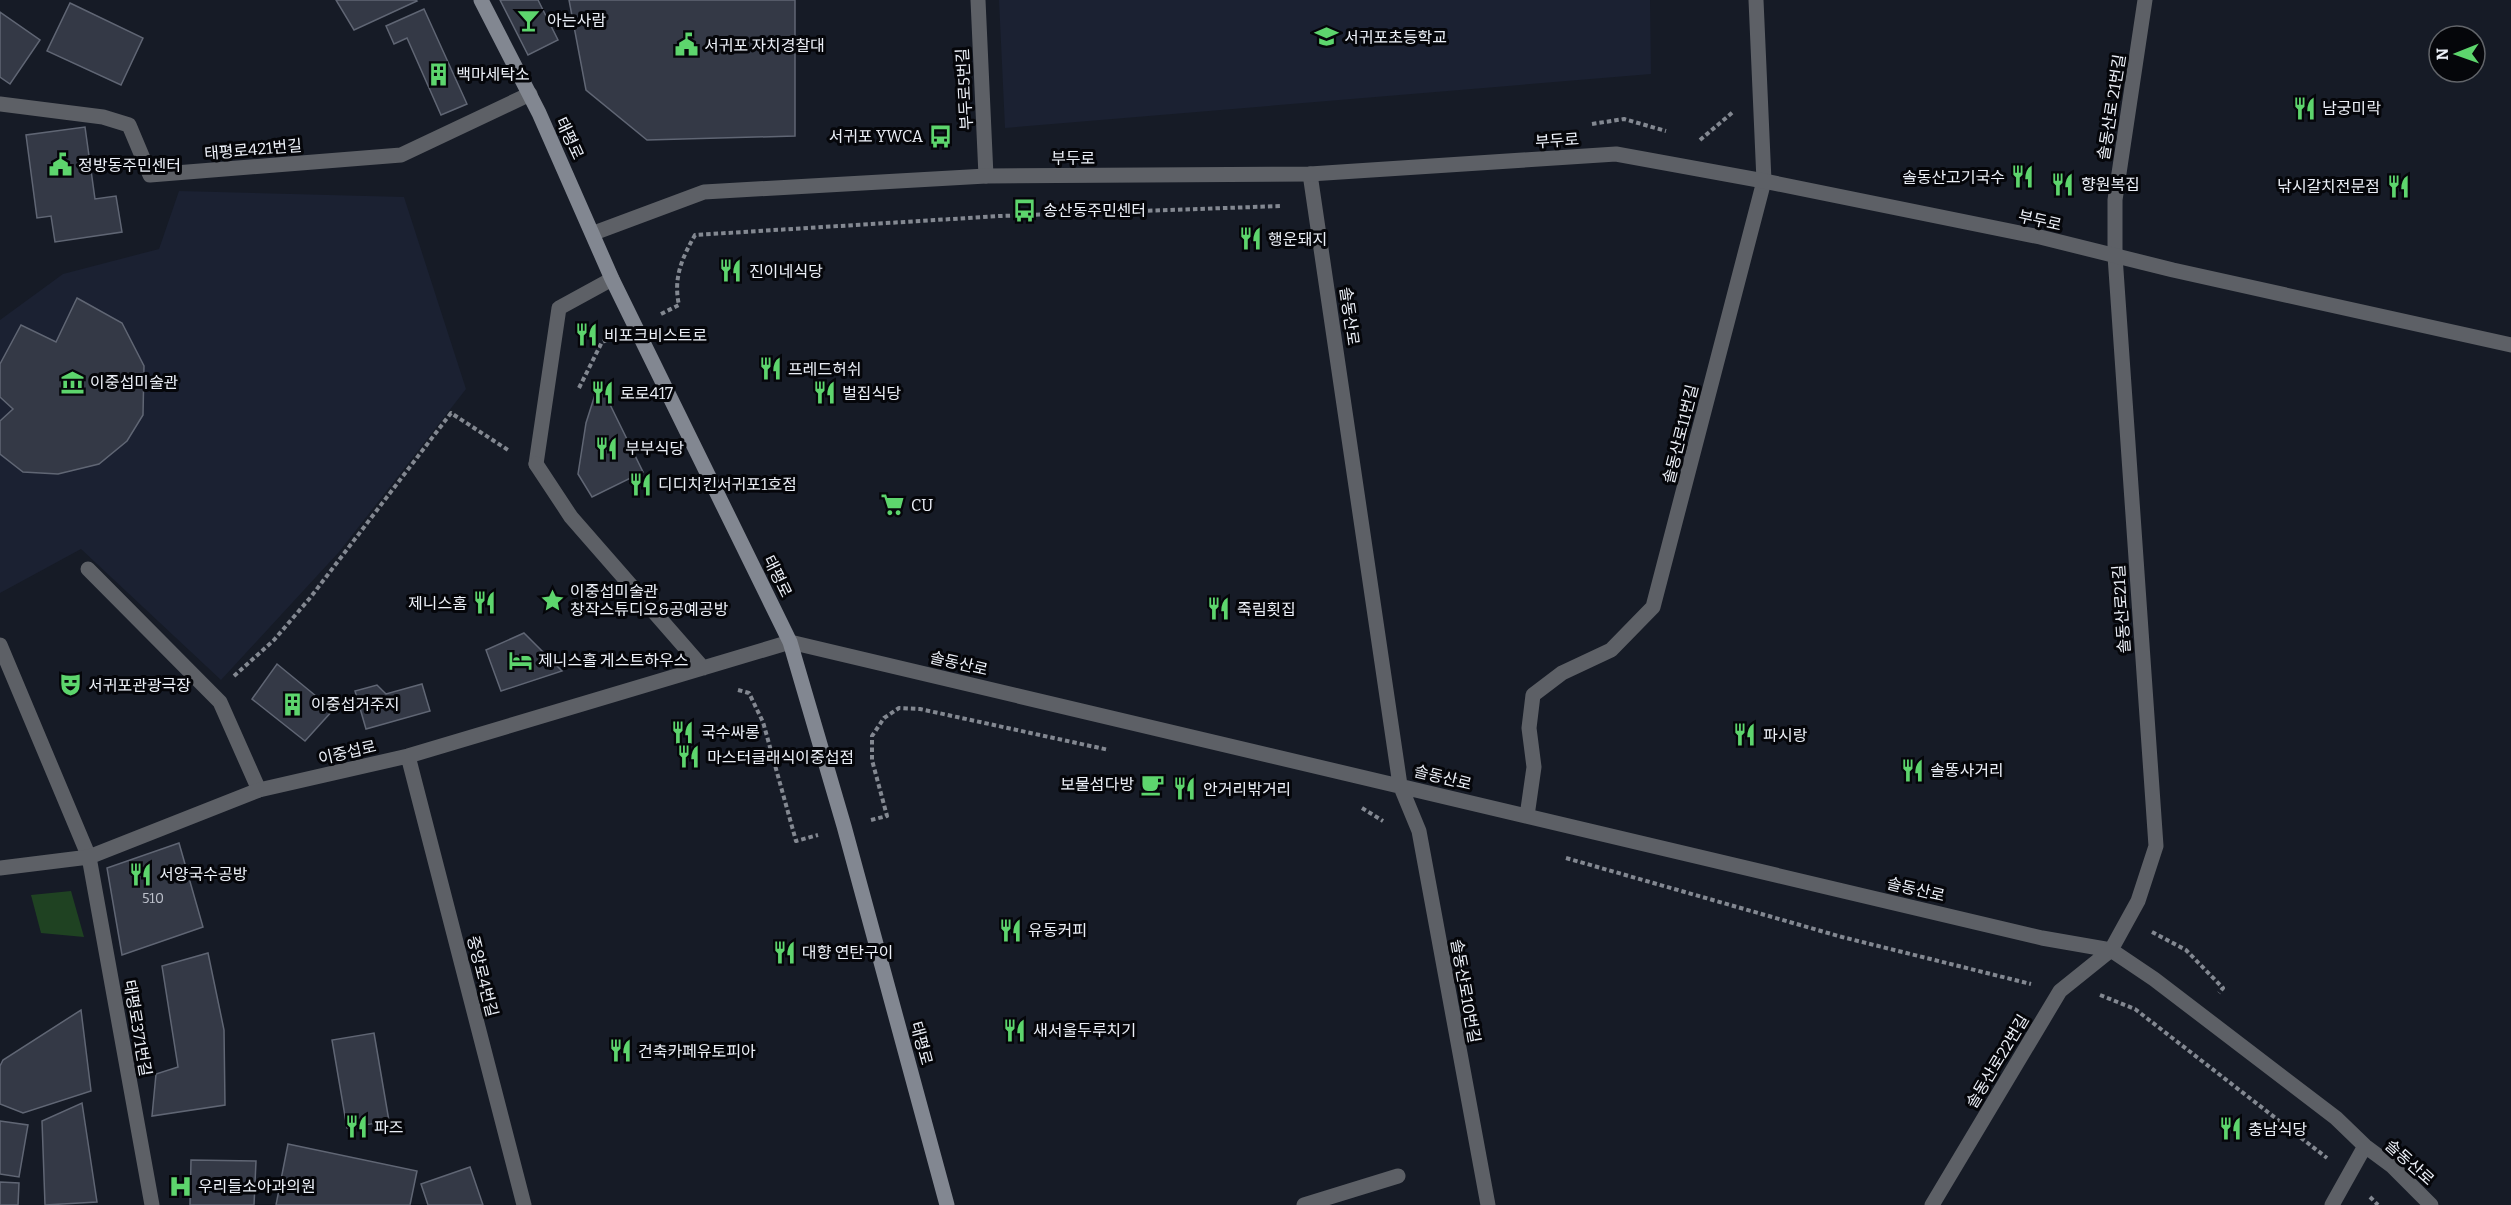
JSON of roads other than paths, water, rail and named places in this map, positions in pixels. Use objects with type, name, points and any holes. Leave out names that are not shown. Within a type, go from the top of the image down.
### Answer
[{"type":"main road","name":"태평로","points":[[481,0],[530,94],[594,233],[612,279],[790,642],[844,826],[947,1205]]},
{"type":"street","name":"부두로5번길","points":[[978,0],[986,176]]},
{"type":"street","name":"솔동산로11번길","points":[[1527,816],[1534,767],[1529,728],[1533,695],[1562,673],[1611,650],[1653,607],[1764,181],[1756,0]]},
{"type":"street","name":"솔동산로 21번길","points":[[2115,256],[2115,200],[2145,0]]},
{"type":"street","name":"태평로421번길","points":[[0,104],[103,117],[129,125],[150,175],[401,155],[530,94]]},
{"type":"street","name":"부두로","points":[[594,233],[704,192],[986,176],[1310,174],[1616,154],[1764,181],[2040,237],[2511,345]]},
{"type":"street","name":"솔동산로","points":[[1310,174],[1400,785]]},
{"type":"street","name":"솔동산로21길","points":[[2110,950],[2138,901],[2156,846],[2115,256]]},
{"type":"street","points":[[612,279],[559,308],[536,464],[571,517],[703,668]]},
{"type":"street","points":[[88,570],[220,702],[259,790]]},
{"type":"street","name":"솔동산로","points":[[790,642],[2042,938],[2110,950],[2154,979],[2336,1118],[2365,1146],[2392,1166],[2431,1205]]},
{"type":"street","name":"이중섭로","points":[[0,868],[88,857],[259,790],[408,756],[790,642]]},
{"type":"street","name":"태평로371번길","points":[[0,645],[88,857],[152,1205]]},
{"type":"street","name":"중앙로4번길","points":[[408,756],[524,1205]]},
{"type":"street","name":"솔동산로10번길","points":[[1400,785],[1419,831],[1488,1205]]},
{"type":"street","name":"솔동산로22번길","points":[[1932,1205],[2060,991],[2110,950]]},
{"type":"street","name":"솔동산로","points":[[2332,1205],[2365,1146]]},
{"type":"street","points":[[1304,1205],[1398,1176]]},
{"type":"place","name":"아는사람","points":[[529,20]]},
{"type":"place","name":"서귀포초등학교","points":[[1326,37]]},
{"type":"place","name":"서귀포 자치경찰대","points":[[686,45]]},
{"type":"place","name":"백마세탁소","points":[[438,74]]},
{"type":"place","name":"남궁미락","points":[[2304,108]]},
{"type":"place","name":"서귀포 YWCA","points":[[941,136]]},
{"type":"place","name":"정방동주민센터","points":[[60,165]]},
{"type":"place","name":"솔동산고기국수","points":[[2023,177]]},
{"type":"place","name":"향원복집","points":[[2063,184]]},
{"type":"place","name":"낚시갈치전문점","points":[[2398,186]]},
{"type":"place","name":"송산동주민센터","points":[[1025,210]]},
{"type":"place","name":"행운돼지","points":[[1250,239]]},
{"type":"place","name":"진이네식당","points":[[731,271]]},
{"type":"place","name":"비포크비스트로","points":[[586,335]]},
{"type":"place","name":"프레드허쉬","points":[[770,369]]},
{"type":"place","name":"이중섭미술관","points":[[72,382]]},
{"type":"place","name":"로로417","points":[[602,393]]},
{"type":"place","name":"벌집식당","points":[[824,393]]},
{"type":"place","name":"부부식당","points":[[607,448]]},
{"type":"place","name":"디디치킨서귀포1호점","points":[[640,484]]},
{"type":"place","name":"CU","points":[[893,505]]},
{"type":"place","name":"이중섭미술관 창작스튜디오&공예공방","points":[[552,600]]},
{"type":"place","name":"제니스홈","points":[[485,603]]},
{"type":"place","name":"죽림횟집","points":[[1219,609]]},
{"type":"place","name":"제니스홀 게스트하우스","points":[[520,660]]},
{"type":"place","name":"서귀포관광극장","points":[[70,685]]},
{"type":"place","name":"이중섭거주지","points":[[293,704]]},
{"type":"place","name":"국수싸롱","points":[[683,732]]},
{"type":"place","name":"파시랑","points":[[1745,735]]},
{"type":"place","name":"마스터클래식이중섭점","points":[[689,757]]},
{"type":"place","name":"솔똥사거리","points":[[1912,770]]},
{"type":"place","name":"보물섬다방","points":[[1152,784]]},
{"type":"place","name":"안거리밖거리","points":[[1185,789]]},
{"type":"place","name":"서양국수공방","points":[[141,874]]},
{"type":"place","name":"유동커피","points":[[1010,930]]},
{"type":"place","name":"대향 연탄구이","points":[[784,952]]},
{"type":"place","name":"새서울두루치기","points":[[1015,1030]]},
{"type":"place","name":"건축카페유토피아","points":[[620,1051]]},
{"type":"place","name":"파즈","points":[[356,1127]]},
{"type":"place","name":"충남식당","points":[[2230,1129]]},
{"type":"place","name":"우리들소아과의원","points":[[180,1186]]}]
